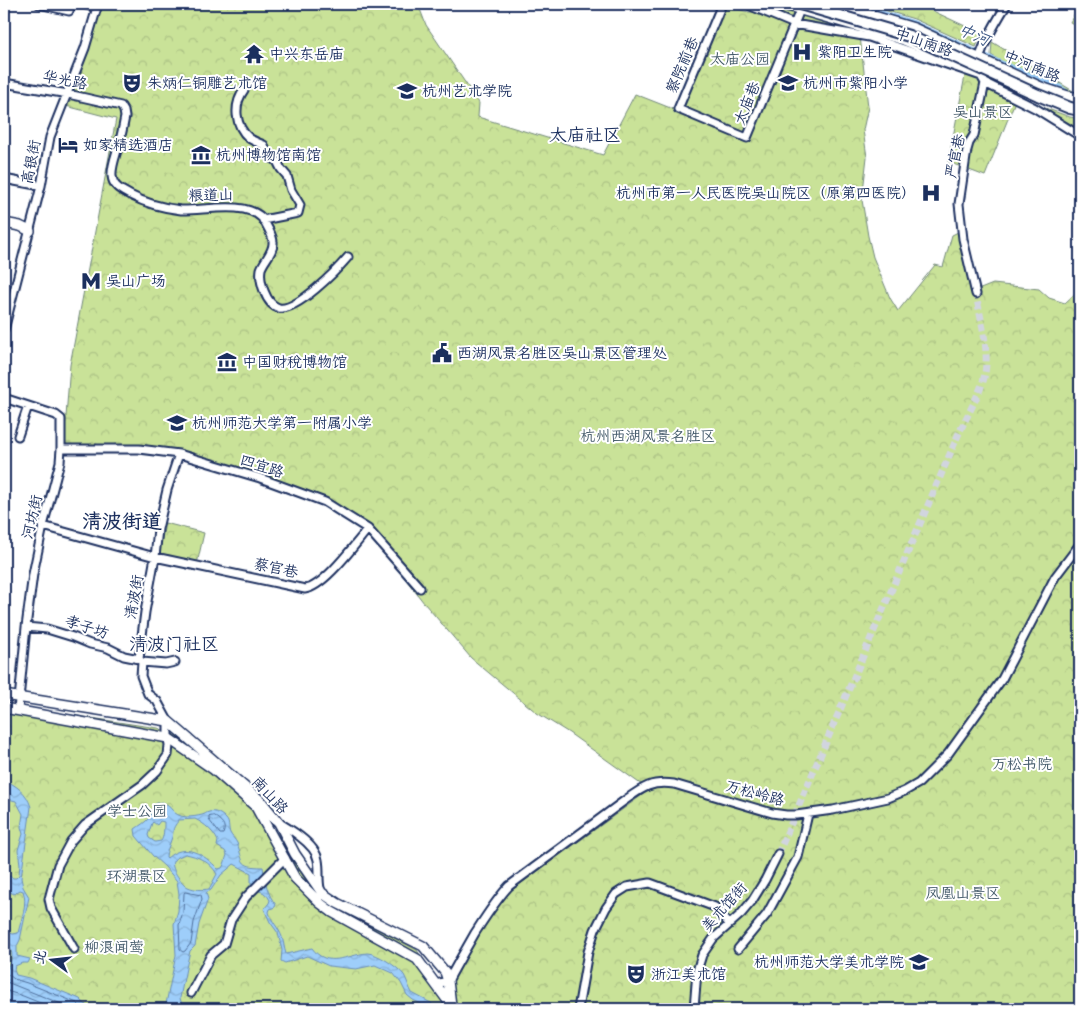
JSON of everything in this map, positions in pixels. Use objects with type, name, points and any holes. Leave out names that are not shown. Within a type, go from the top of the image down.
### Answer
[{"type":"highway","points":[[820,4],[910,31],[956,50],[1041,91],[1080,103]]},
{"type":"highway","points":[[800,7],[909,36],[1038,95],[1080,110]]},
{"type":"main road","name":"中河南路","points":[[783,4],[800,7],[904,40],[982,73],[1036,99],[1069,112],[1080,114]]},
{"type":"main road","name":"中河南路","points":[[834,4],[914,28],[981,54],[1041,87],[1080,98]]},
{"type":"main road","points":[[4,222],[30,231]]},
{"type":"main road","points":[[4,228],[19,232],[30,231]]},
{"type":"main road","points":[[4,695],[168,721]]},
{"type":"main road","name":"南山路","points":[[4,708],[168,738],[213,769],[256,807],[295,878],[320,903],[332,912],[417,958],[453,1007]]},
{"type":"main road","name":"南山路","points":[[168,721],[261,801],[279,823],[295,854],[322,893],[337,903],[423,946],[445,972],[453,1007]]},
{"type":"street","points":[[39,4],[69,11],[71,4]]},
{"type":"street","points":[[82,4],[98,6]]},
{"type":"street","name":"察院前巷","points":[[678,110],[722,4]]},
{"type":"street","name":"中山南路","points":[[746,4],[794,24],[869,37],[981,76],[985,83],[1036,108],[1080,136]]},
{"type":"street","points":[[985,83],[979,65],[981,54],[1007,4]]},
{"type":"street","name":"高银街","points":[[4,330],[41,186],[50,137],[85,48],[98,6]]},
{"type":"street","name":"太庙巷","points":[[678,110],[747,138],[800,7]]},
{"type":"street","name":"华光路","points":[[4,83],[68,94],[120,106]]},
{"type":"street","name":"严官巷","points":[[976,294],[963,239],[959,204],[967,150],[974,135],[985,83]]},
{"type":"street","points":[[244,90],[240,95],[236,109],[241,129],[250,139],[264,144],[266,152],[277,161],[287,176],[291,190],[300,205],[298,213],[264,220],[274,244],[261,271],[269,302],[273,306],[285,308],[291,306],[317,288],[348,257]]},
{"type":"street","name":"粮道山","points":[[120,106],[124,112],[124,117],[112,172],[117,187],[135,198],[156,205],[180,210],[243,209],[257,214],[264,220]]},
{"type":"street","points":[[4,179],[41,186]]},
{"type":"street","points":[[4,398],[28,406],[18,436]]},
{"type":"street","name":"河坊街","points":[[18,710],[33,574],[62,448],[61,420],[49,412],[28,406]]},
{"type":"street","name":"四宜路","points":[[62,448],[139,449],[179,454],[260,478],[325,502],[368,529],[420,588]]},
{"type":"street","name":"清波街","points":[[168,721],[157,701],[148,694],[141,676],[140,661],[145,612],[158,529],[167,490],[179,454]]},
{"type":"street","points":[[43,526],[155,557]]},
{"type":"street","name":"蔡官巷","points":[[155,557],[296,587],[311,588],[329,574],[368,529]]},
{"type":"street","name":"万松岭路","points":[[448,980],[490,910],[509,886],[643,788],[653,784],[674,784],[786,815],[833,810],[893,796],[919,783],[948,754],[1002,679],[1055,576],[1080,544]]},
{"type":"street","name":"孝子坊","points":[[26,627],[47,629],[64,634],[90,644],[108,648],[140,661],[166,664],[175,662]]},
{"type":"street","points":[[74,949],[51,908],[49,899],[58,865],[71,841],[84,825],[142,785],[157,771],[168,755],[170,746],[168,721]]},
{"type":"street","points":[[258,811],[279,823],[313,848],[318,859],[318,880],[322,893]]},
{"type":"street","points":[[738,949],[767,914],[798,857],[808,814]]},
{"type":"street","name":"美术馆街","points":[[694,1009],[697,971],[702,955],[712,939],[741,914],[752,901],[778,854]]},
{"type":"street","points":[[191,993],[211,955],[224,944],[231,920],[246,897],[285,858]]},
{"type":"street","points":[[578,1009],[588,952],[595,930],[606,908],[616,894],[627,887],[650,883],[715,907],[729,924]]},
{"type":"street","points":[[436,984],[448,980]]},
{"type":"green space","name":"杭州西湖风景名胜区","points":[[93,4],[418,4],[426,25],[479,103],[478,117],[603,155],[635,94],[673,109],[720,4],[748,12],[799,13],[904,40],[980,72],[979,76],[1016,99],[985,176],[948,162],[966,71],[860,36],[868,107],[863,130],[867,157],[862,200],[873,257],[890,298],[898,311],[935,265],[943,267],[952,235],[958,232],[978,290],[993,284],[1039,289],[1049,298],[1065,303],[1080,289],[1080,1009],[4,1009],[4,705],[158,728],[182,738],[254,800],[312,890],[324,901],[417,950],[443,994],[464,955],[488,918],[508,893],[649,790],[569,733],[537,713],[471,658],[360,524],[303,493],[158,450],[69,449],[64,443],[70,365],[116,119],[66,106]]},
{"type":"green space","points":[[864,4],[918,4],[980,33],[980,37],[976,47],[914,19]]},
{"type":"green space","points":[[1080,4],[1080,16],[1075,25],[1070,22]]},
{"type":"green space","points":[[992,42],[1078,94],[999,60],[991,55]]},
{"type":"green space","points":[[1034,104],[1080,119],[1080,129]]},
{"type":"green space","points":[[165,523],[204,533],[197,564],[159,555]]},
{"type":"water","points":[[4,779],[24,793],[31,807],[21,878],[23,887],[29,897],[17,946],[17,956],[30,959],[28,963],[15,966],[14,970],[16,975],[29,978],[80,999],[90,1009],[4,1009],[4,971],[10,963],[12,956],[8,944],[4,940],[4,931],[13,934],[18,933],[25,901],[23,891],[20,890],[14,894],[8,891],[5,884],[7,876],[16,878],[19,875],[18,850],[23,834],[21,827],[23,814],[16,801],[4,798]]},
{"type":"water","points":[[162,802],[178,815],[187,817],[214,812],[221,814],[226,819],[243,862],[249,866],[263,867],[268,892],[276,905],[269,912],[282,937],[286,954],[312,948],[324,958],[331,959],[367,953],[376,955],[401,972],[412,993],[431,1003],[437,1009],[432,1009],[413,1000],[407,995],[393,973],[375,965],[356,969],[329,966],[307,956],[285,963],[281,961],[282,950],[278,933],[264,909],[270,900],[263,893],[251,887],[251,873],[234,864],[221,875],[211,890],[206,893],[208,899],[199,924],[195,946],[190,951],[180,998],[183,1009],[165,1009],[176,955],[174,924],[178,911],[179,894],[177,881],[136,836],[135,829],[148,819],[155,804]],"holes":[[[195,819],[211,831],[218,841],[217,846],[225,851],[227,855],[222,868],[218,869],[207,859],[187,850],[166,857],[174,829],[179,820]],[[160,821],[164,822],[163,837],[161,841],[155,842],[148,835],[152,823],[157,825]],[[185,854],[199,858],[207,863],[217,874],[209,889],[198,890],[185,885],[174,870],[173,863],[176,858]]]},
{"type":"waterway","name":"中河","points":[[852,4],[914,23],[1060,87],[1070,94]]},
{"type":"tunnel","points":[[778,854],[959,433],[981,387],[986,364],[986,352],[976,294]]},
{"type":"place","name":"紫阳卫生院","points":[[802,52]]},
{"type":"place","name":"中兴东岳庙","points":[[254,54]]},
{"type":"place","name":"朱炳仁铜雕艺术馆","points":[[132,83]]},
{"type":"place","name":"杭州市紫阳小学","points":[[788,83]]},
{"type":"place","name":"杭州艺术学院","points":[[407,91]]},
{"type":"place","name":"如家精选酒店","points":[[68,145]]},
{"type":"place","name":"杭州博物馆南馆","points":[[201,155]]},
{"type":"place","name":"杭州市第一人民医院吴山院区（原第四医院）","points":[[931,193]]},
{"type":"place","name":"吴山广场","points":[[91,281]]},
{"type":"place","name":"西湖风景名胜区吴山景区管理处","points":[[442,353]]},
{"type":"place","name":"中国财税博物馆","points":[[227,362]]},
{"type":"place","name":"杭州师范大学第一附属小学","points":[[177,423]]},
{"type":"place","name":"杭州师范大学美术学院","points":[[919,962]]},
{"type":"place","name":"浙江美术馆","points":[[636,974]]},
{"type":"district","name":"太庙社区","points":[[585,135]]},
{"type":"district","name":"清波街道","points":[[122,521]]},
{"type":"district","name":"清波门社区","points":[[174,644]]},
{"type":"park label","name":"太庙公园","points":[[740,59]]},
{"type":"park label","name":"吴山景区","points":[[983,112]]},
{"type":"park label","name":"万松书院","points":[[1022,764]]},
{"type":"park label","name":"学士公园","points":[[137,811]]},
{"type":"park label","name":"环湖景区","points":[[137,876]]},
{"type":"park label","name":"凤凰山景区","points":[[963,893]]},
{"type":"park label","name":"柳浪闻莺","points":[[114,947]]}]
